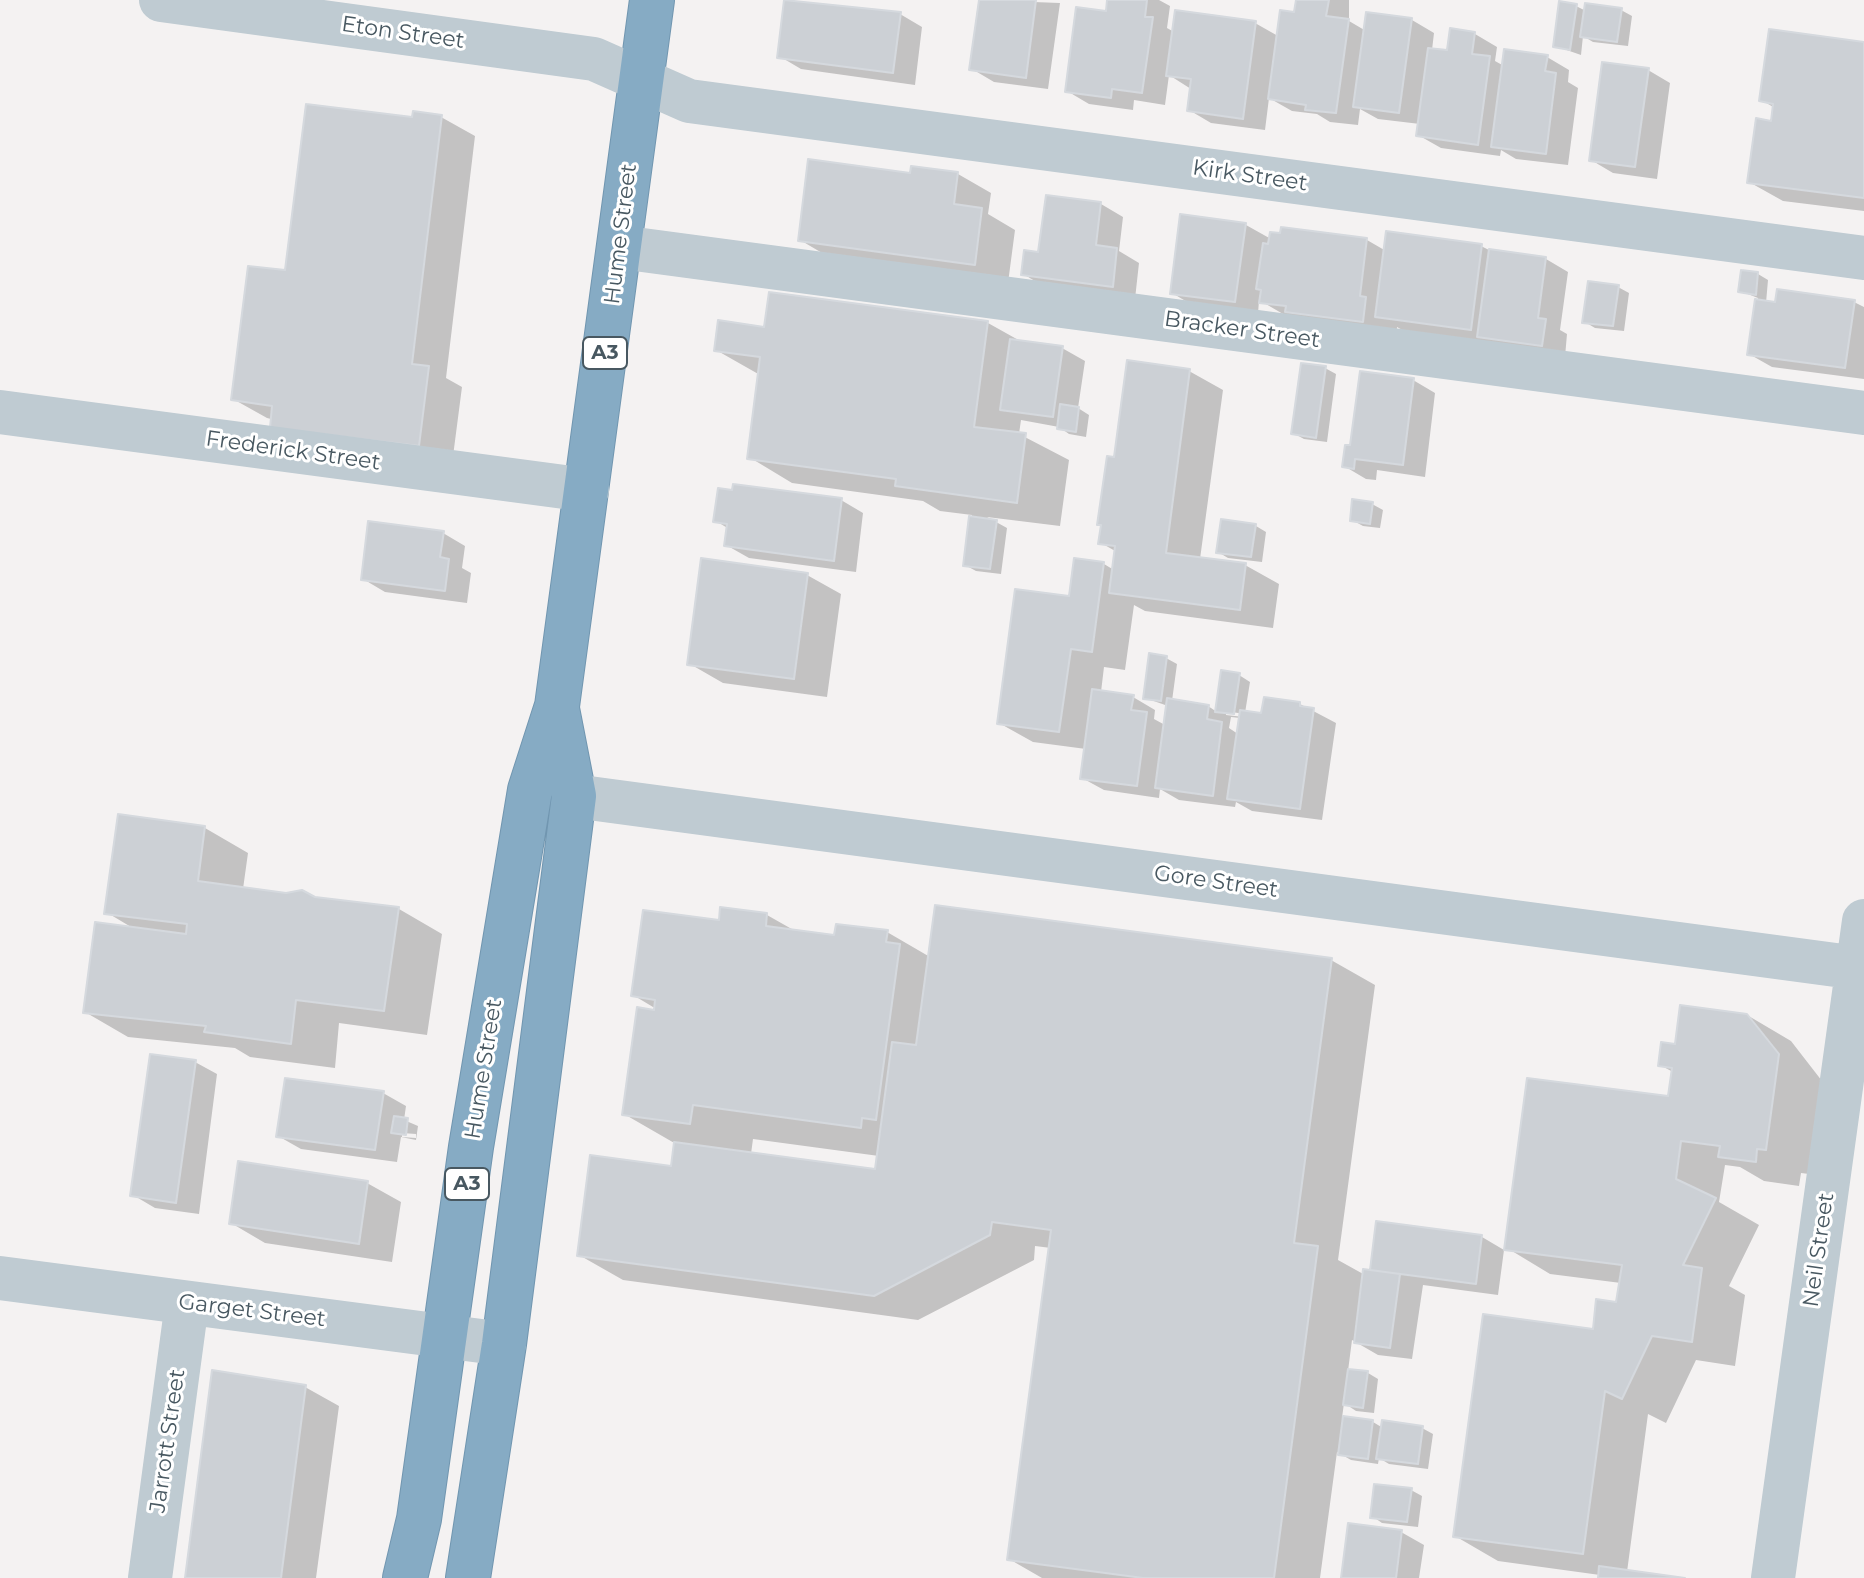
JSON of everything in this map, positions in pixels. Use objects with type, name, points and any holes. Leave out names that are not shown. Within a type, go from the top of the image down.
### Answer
[{"type":"highway","name":"Hume Street","points":[[405,1578],[419,1519],[443,1336],[530,790],[557,706],[652,0]]},
{"type":"highway","name":"Hume Street","points":[[468,1578],[504,1344],[574,796],[557,706]]},
{"type":"street","name":"Eton Street","points":[[161,0],[594,59],[641,79]]},
{"type":"street","name":"Kirk Street","points":[[641,79],[689,101],[1864,258]]},
{"type":"street","name":"Bracker Street","points":[[620,247],[1864,413]]},
{"type":"street","name":"Frederick Street","points":[[0,412],[587,490]]},
{"type":"street","name":"Gore Street","points":[[574,796],[1858,968]]},
{"type":"street","name":"Neil Street","points":[[1773,1578],[1864,921]]},
{"type":"street","name":"Garget Street","points":[[0,1278],[504,1344]]},
{"type":"street","name":"Jarrott Street","points":[[150,1578],[187,1303]]},
{"type":"building","points":[[784,0],[901,12],[893,73],[777,58]]},
{"type":"building","points":[[979,0],[1036,0],[1026,78],[969,70]]},
{"type":"building","points":[[1107,0],[1147,0],[1145,17],[1153,17],[1142,93],[1112,89],[1111,98],[1065,92],[1076,7],[1106,11]]},
{"type":"building","points":[[1296,0],[1329,0],[1326,16],[1349,19],[1336,113],[1305,110],[1306,105],[1268,99],[1280,10],[1294,12]]},
{"type":"building","points":[[1559,1],[1577,4],[1570,50],[1553,47]]},
{"type":"building","points":[[1585,3],[1622,8],[1617,42],[1580,37]]},
{"type":"building","points":[[1175,10],[1256,21],[1243,119],[1187,111],[1191,79],[1166,76]]},
{"type":"building","points":[[1366,12],[1412,18],[1399,113],[1353,107]]},
{"type":"building","points":[[1450,28],[1475,32],[1472,54],[1490,56],[1478,145],[1416,136],[1428,48],[1447,50]]},
{"type":"building","points":[[1769,29],[1864,42],[1864,198],[1747,183],[1756,118],[1771,121],[1773,104],[1759,101]]},
{"type":"building","points":[[1504,49],[1548,55],[1545,71],[1556,73],[1546,154],[1491,147]]},
{"type":"building","points":[[1602,62],[1649,68],[1635,167],[1589,161]]},
{"type":"building","points":[[306,104],[412,117],[413,111],[442,115],[412,364],[429,366],[419,446],[270,428],[272,406],[231,400],[248,266],[285,270]]},
{"type":"building","points":[[808,159],[910,173],[911,166],[958,172],[954,204],[982,208],[975,265],[798,241]]},
{"type":"building","points":[[1046,195],[1101,202],[1096,245],[1117,248],[1113,287],[1021,275],[1024,250],[1038,252]]},
{"type":"building","points":[[1180,214],[1246,223],[1235,302],[1170,294]]},
{"type":"building","points":[[1281,227],[1367,238],[1360,296],[1366,297],[1363,322],[1285,312],[1286,306],[1259,303],[1261,290],[1256,289],[1263,243],[1268,244],[1270,232],[1280,233]]},
{"type":"building","points":[[1386,231],[1482,244],[1471,330],[1375,317]]},
{"type":"building","points":[[1489,249],[1546,257],[1538,318],[1546,319],[1542,346],[1477,337]]},
{"type":"building","points":[[1741,270],[1758,272],[1756,295],[1738,292]]},
{"type":"building","points":[[1588,281],[1619,285],[1613,326],[1582,323]]},
{"type":"building","points":[[1777,289],[1855,300],[1845,368],[1747,355],[1755,299],[1775,302]]},
{"type":"building","points":[[769,292],[988,321],[974,427],[1026,433],[1017,503],[895,486],[896,479],[747,459],[760,357],[714,351],[718,320],[764,327]]},
{"type":"building","points":[[1010,339],[1063,346],[1053,417],[1000,410]]},
{"type":"building","points":[[1127,360],[1190,369],[1166,553],[1246,563],[1240,610],[1109,593],[1115,546],[1098,544],[1101,525],[1097,525],[1107,456],[1114,457]]},
{"type":"building","points":[[1301,363],[1326,366],[1316,438],[1291,434]]},
{"type":"building","points":[[1360,371],[1414,378],[1403,465],[1355,459],[1354,469],[1342,467],[1345,445],[1350,445]]},
{"type":"building","points":[[1060,404],[1079,407],[1076,432],[1057,429]]},
{"type":"building","points":[[733,484],[842,498],[834,561],[724,546],[727,524],[713,522],[718,488],[732,490]]},
{"type":"building","points":[[1352,499],[1373,502],[1370,524],[1350,521]]},
{"type":"building","points":[[969,516],[997,520],[990,569],[963,566]]},
{"type":"building","points":[[1221,519],[1256,524],[1251,557],[1216,553]]},
{"type":"building","points":[[368,521],[444,531],[440,557],[449,559],[445,591],[361,580]]},
{"type":"building","points":[[701,558],[808,573],[794,679],[687,665]]},
{"type":"building","points":[[1074,558],[1104,562],[1092,652],[1071,649],[1059,732],[997,724],[1015,589],[1069,596]]},
{"type":"building","points":[[1149,653],[1167,656],[1161,701],[1143,699]]},
{"type":"building","points":[[1221,670],[1240,673],[1234,714],[1215,712]]},
{"type":"building","points":[[1092,689],[1134,695],[1131,710],[1147,712],[1137,786],[1080,779]]},
{"type":"building","points":[[1264,697],[1300,702],[1300,706],[1314,708],[1300,809],[1227,799],[1240,710],[1261,713]]},
{"type":"building","points":[[1167,698],[1209,705],[1207,719],[1222,722],[1213,796],[1155,788]]},
{"type":"building","points":[[118,814],[205,826],[198,881],[286,893],[302,890],[315,897],[399,907],[384,1011],[296,1000],[291,1044],[204,1032],[206,1026],[83,1013],[95,922],[186,934],[187,924],[104,914]]},
{"type":"building","points":[[935,905],[1332,958],[1294,1243],[1318,1246],[1274,1578],[1143,1578],[1007,1560],[1051,1230],[992,1222],[990,1235],[874,1296],[577,1256],[590,1155],[671,1166],[674,1142],[875,1169],[892,1042],[916,1045]]},
{"type":"building","points":[[720,907],[767,913],[766,926],[834,935],[836,924],[888,930],[886,942],[900,944],[876,1120],[862,1118],[861,1128],[693,1105],[690,1124],[622,1115],[637,1007],[654,1010],[655,1000],[631,996],[643,910],[719,920]]},
{"type":"building","points":[[1680,1005],[1747,1014],[1779,1054],[1766,1150],[1757,1149],[1756,1162],[1718,1157],[1720,1146],[1681,1141],[1676,1179],[1716,1198],[1683,1265],[1702,1268],[1692,1342],[1652,1336],[1622,1399],[1605,1391],[1583,1554],[1453,1537],[1483,1314],[1593,1329],[1596,1299],[1616,1302],[1622,1265],[1504,1250],[1527,1078],[1668,1096],[1672,1068],[1658,1066],[1661,1042],[1675,1044]]},
{"type":"building","points":[[150,1054],[196,1060],[176,1203],[130,1196]]},
{"type":"building","points":[[285,1078],[384,1091],[375,1150],[276,1137]]},
{"type":"building","points":[[394,1116],[408,1118],[406,1135],[391,1133]]},
{"type":"building","points":[[238,1161],[368,1181],[359,1244],[229,1224]]},
{"type":"building","points":[[1376,1221],[1482,1235],[1476,1284],[1370,1270]]},
{"type":"building","points":[[1363,1269],[1400,1274],[1390,1348],[1354,1343]]},
{"type":"building","points":[[1348,1369],[1368,1371],[1363,1408],[1343,1405]]},
{"type":"building","points":[[212,1370],[306,1385],[281,1578],[185,1578]]},
{"type":"building","points":[[1343,1416],[1373,1420],[1368,1459],[1338,1455]]},
{"type":"building","points":[[1382,1420],[1423,1426],[1418,1464],[1376,1459]]},
{"type":"building","points":[[1374,1484],[1412,1488],[1407,1522],[1370,1518]]},
{"type":"building","points":[[1348,1523],[1402,1530],[1396,1578],[1341,1578]]},
{"type":"building","points":[[1599,1566],[1685,1578],[1598,1578]]}]
